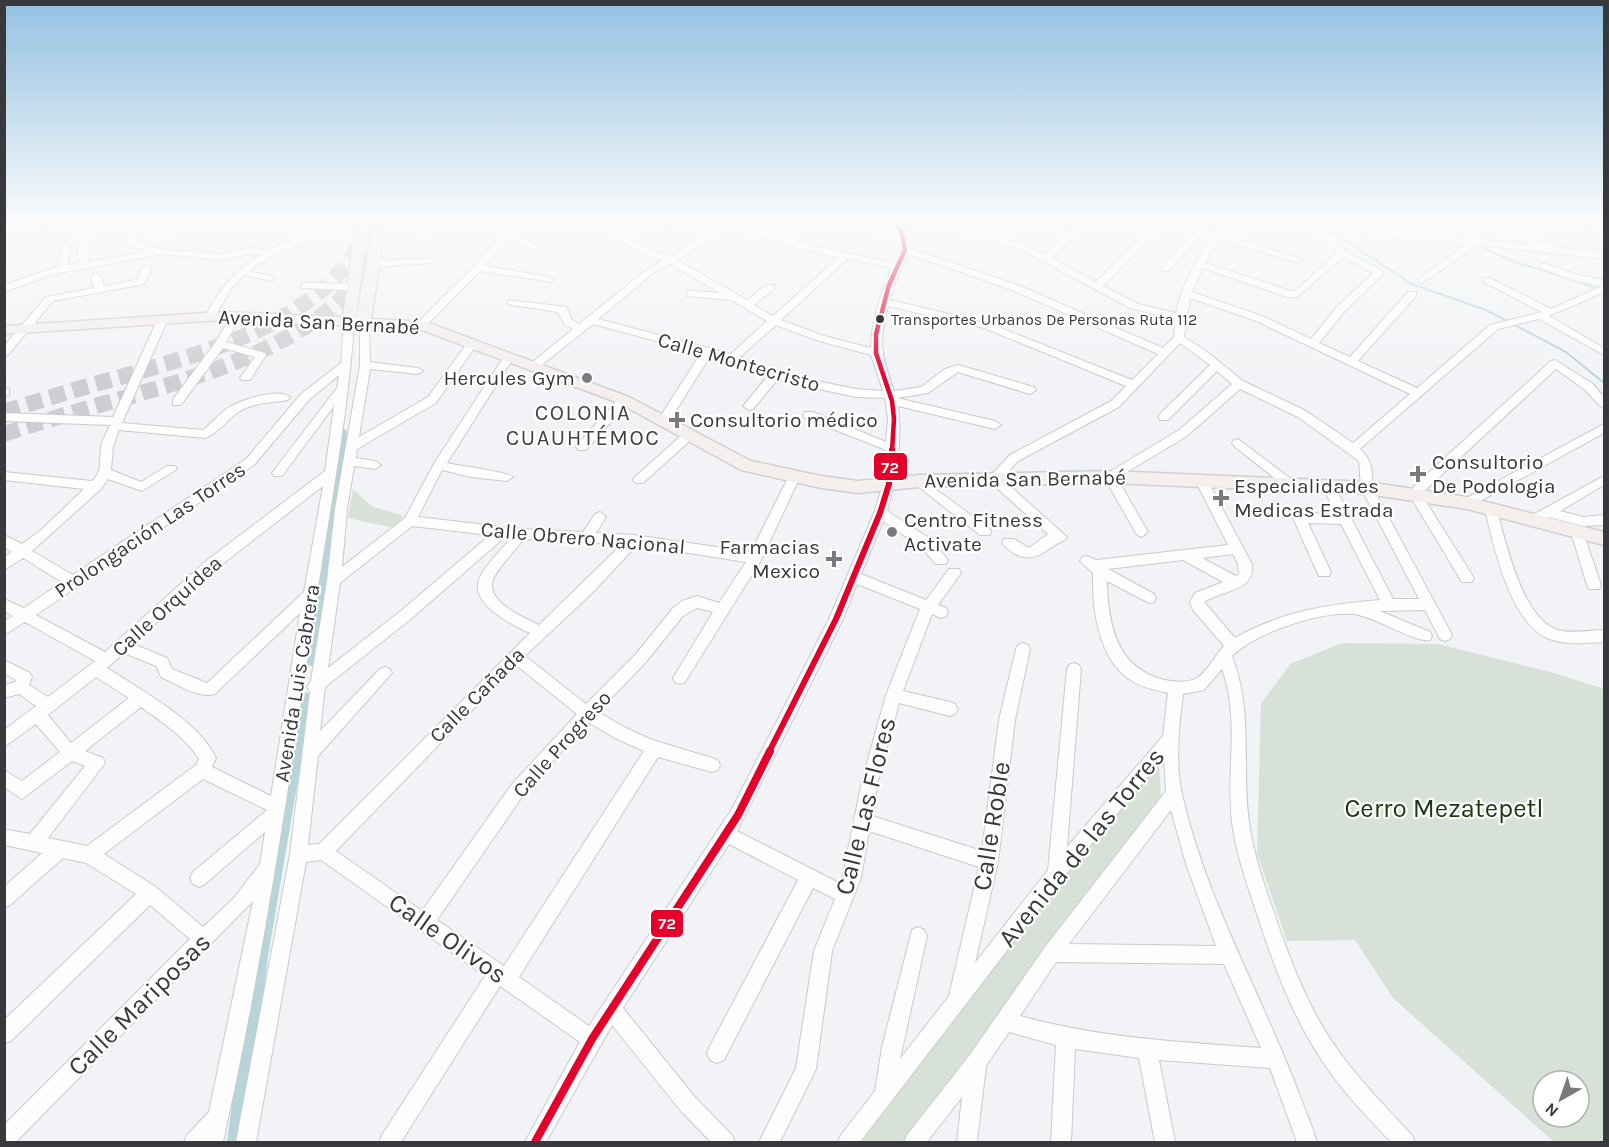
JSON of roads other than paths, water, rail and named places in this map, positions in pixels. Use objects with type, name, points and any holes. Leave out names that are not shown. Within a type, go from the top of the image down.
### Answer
[{"type":"main road","name":"Avenida Luis Cabrera","points":[[354,275],[356,322]]},
{"type":"main road","name":"Avenida Luis Cabrera","points":[[356,322],[370,275]]},
{"type":"main road","name":"Avenida San Bernabé","points":[[4,330],[210,316],[421,325],[624,400],[747,466],[794,477],[858,487],[919,481],[1110,477],[1367,488],[1467,503],[1605,539]]},
{"type":"street","points":[[4,289],[19,281],[40,275]]},
{"type":"street","points":[[4,353],[50,299],[141,282],[144,275]]},
{"type":"street","points":[[210,316],[231,282],[239,275]]},
{"type":"street","points":[[252,275],[270,279]]},
{"type":"street","points":[[421,325],[471,275]]},
{"type":"street","points":[[517,275],[549,280]]},
{"type":"street","points":[[533,367],[647,275]]},
{"type":"street","points":[[695,275],[773,320],[820,338],[876,353]]},
{"type":"street","points":[[733,358],[824,275]]},
{"type":"street","points":[[535,1143],[592,1039],[727,834],[761,771],[855,577],[889,484],[894,419],[891,398],[876,353],[876,334],[894,275]]},
{"type":"street","points":[[977,275],[1016,288],[1165,353]]},
{"type":"street","points":[[1076,275],[1134,306],[1179,316]]},
{"type":"street","points":[[1096,286],[1108,275]]},
{"type":"street","points":[[1009,543],[1021,553],[1030,554],[1039,551],[1059,536],[994,479],[1014,458],[1115,404],[1135,385],[1179,338],[1179,316],[1194,275]]},
{"type":"street","points":[[1224,275],[1291,296],[1297,294],[1318,275]]},
{"type":"street","points":[[1313,343],[1341,309],[1377,275]]},
{"type":"street","points":[[1422,280],[1430,275]]},
{"type":"street","points":[[1566,275],[1602,288]]},
{"type":"street","points":[[96,276],[100,291]]},
{"type":"street","points":[[1487,280],[1605,352]]},
{"type":"street","points":[[305,286],[353,287]]},
{"type":"street","points":[[746,306],[770,287]]},
{"type":"street","points":[[1353,449],[1494,327],[1546,314],[1602,288]]},
{"type":"street","points":[[1186,293],[1258,318],[1418,393]]},
{"type":"street","points":[[691,294],[732,297]]},
{"type":"street","points":[[1351,362],[1412,294]]},
{"type":"street","points":[[512,302],[561,309],[570,324],[580,329]]},
{"type":"street","points":[[884,302],[987,326],[1135,385]]},
{"type":"street","points":[[177,402],[220,344],[236,316]]},
{"type":"street","name":"Calle Montecristo","points":[[591,320],[733,358],[774,376],[838,391],[891,398]]},
{"type":"street","points":[[4,565],[24,551],[97,486],[106,473],[108,447],[116,424],[162,321]]},
{"type":"street","name":"Avenida Luis Cabrera","points":[[213,1143],[269,864],[331,473],[342,388],[356,322]]},
{"type":"street","name":"Avenida Luis Cabrera","points":[[246,1143],[299,854],[341,509],[365,365],[356,322]]},
{"type":"street","points":[[1179,338],[1239,384],[1302,414],[1353,449],[1366,464],[1367,488],[1446,635]]},
{"type":"street","points":[[220,344],[261,355],[246,378]]},
{"type":"street","points":[[351,453],[432,400],[472,344]]},
{"type":"street","points":[[664,420],[708,351]]},
{"type":"street","points":[[334,581],[410,521],[440,465],[509,357]]},
{"type":"street","points":[[1467,578],[1415,494],[1425,481],[1555,363],[1590,387],[1605,403]]},
{"type":"street","name":"Prolongación Las Torres","points":[[4,629],[250,462],[305,397],[346,364]]},
{"type":"street","points":[[365,365],[418,372]]},
{"type":"street","points":[[1164,417],[1217,365]]},
{"type":"street","points":[[891,398],[927,389],[949,371],[958,368],[1030,390]]},
{"type":"street","points":[[749,406],[774,376]]},
{"type":"street","points":[[1142,532],[1110,477],[1183,433],[1239,384]]},
{"type":"street","points":[[278,473],[342,388]]},
{"type":"street","points":[[4,417],[116,424],[206,434],[224,417],[244,404],[263,398],[284,397]]},
{"type":"street","points":[[891,398],[995,425]]},
{"type":"street","points":[[582,447],[624,400]]},
{"type":"street","points":[[809,415],[891,448]]},
{"type":"street","points":[[1467,503],[1605,428]]},
{"type":"street","points":[[639,480],[689,435]]},
{"type":"street","points":[[1238,443],[1291,485]]},
{"type":"street","points":[[351,453],[375,465]]},
{"type":"street","points":[[440,465],[507,477]]},
{"type":"street","points":[[106,473],[142,487],[171,469]]},
{"type":"street","name":"Calle Orquídea","points":[[4,740],[101,665],[211,565],[331,473]]},
{"type":"street","points":[[4,476],[97,486]]},
{"type":"street","points":[[680,678],[755,558],[794,477]]},
{"type":"street","points":[[1201,480],[1245,564],[1246,574],[1236,582],[1200,597],[1197,602],[1229,651],[1240,706],[1239,810],[1245,848],[1277,950],[1295,995],[1327,1050],[1361,1094],[1405,1143]]},
{"type":"street","points":[[1532,521],[1605,480]]},
{"type":"street","points":[[919,481],[985,532]]},
{"type":"street","points":[[1329,487],[1389,605]]},
{"type":"street","points":[[1491,510],[1505,563],[1527,610],[1539,626],[1557,635],[1605,636]]},
{"type":"street","points":[[1548,512],[1579,521],[1597,523],[1605,520]]},
{"type":"street","points":[[880,513],[927,544],[941,561]]},
{"type":"street","points":[[586,538],[600,518]]},
{"type":"street","points":[[1324,572],[1299,518],[1345,519]]},
{"type":"street","name":"Calle Obrero Nacional","points":[[410,521],[521,534],[634,540],[755,558]]},
{"type":"street","points":[[297,691],[302,694],[308,693],[319,676],[407,614],[502,532]]},
{"type":"street","points":[[1577,532],[1594,585]]},
{"type":"street","points":[[521,534],[486,578],[485,584],[499,610],[540,632]]},
{"type":"street","points":[[4,540],[73,582]]},
{"type":"street","name":"Calle Cañada","points":[[323,852],[514,656],[587,589],[634,540]]},
{"type":"street","points":[[1093,566],[1237,549]]},
{"type":"street","points":[[1182,554],[1236,582]]},
{"type":"street","points":[[1093,566],[1100,606],[1112,646],[1127,670],[1141,679],[1176,689],[1199,685],[1229,651],[1288,619],[1315,611],[1352,607],[1429,604]]},
{"type":"street","points":[[1093,566],[1149,598]]},
{"type":"street","name":"Calle Las Flores","points":[[768,1143],[806,1069],[823,951],[854,868],[880,741],[894,695],[934,609],[954,573]]},
{"type":"street","points":[[855,577],[934,609]]},
{"type":"street","points":[[122,646],[162,662],[166,673],[206,689],[218,683],[310,595]]},
{"type":"street","name":"Calle Progreso","points":[[424,922],[518,789],[641,658],[683,608],[697,602],[724,610]]},
{"type":"street","points":[[4,604],[26,615],[101,665],[204,751],[208,758],[202,770],[88,855]]},
{"type":"street","points":[[1352,607],[1400,624],[1425,636]]},
{"type":"street","name":"Calle Roble","points":[[957,1002],[989,862],[1007,720],[1023,649]]},
{"type":"street","points":[[514,656],[587,713],[618,732],[655,748],[712,765]]},
{"type":"street","points":[[298,671],[310,665],[319,676]]},
{"type":"street","points":[[4,666],[25,677],[21,687]]},
{"type":"street","points":[[1056,873],[1074,669]]},
{"type":"street","points":[[310,753],[385,673]]},
{"type":"street","points":[[21,687],[43,710],[70,753],[97,764],[34,843]]},
{"type":"street","points":[[4,692],[21,687]]},
{"type":"street","points":[[1170,739],[1176,689]]},
{"type":"street","points":[[894,695],[950,710]]},
{"type":"street","points":[[4,777],[22,791],[141,698]]},
{"type":"street","name":"Avenida de las Torres","points":[[848,1143],[1056,873],[1170,739]]},
{"type":"street","name":"Avenida de las Torres","points":[[914,1143],[976,1063],[1051,953],[1174,793],[1170,739]]},
{"type":"street","points":[[389,1143],[655,748]]},
{"type":"street","points":[[199,879],[278,809],[202,770]]},
{"type":"street","points":[[1174,793],[1195,864],[1229,955],[1276,1059],[1307,1143]]},
{"type":"street","points":[[863,821],[989,862]]},
{"type":"street","points":[[727,834],[845,895]]},
{"type":"street","points":[[8,838],[88,855],[150,893],[202,939]]},
{"type":"street","points":[[4,899],[62,848]]},
{"type":"street","points":[[299,854],[323,852]]},
{"type":"street","name":"Calle Olivos","points":[[323,852],[592,1039]]},
{"type":"street","name":"Calle Mariposas","points":[[4,1140],[202,939],[239,905],[269,864]]},
{"type":"street","points":[[717,1053],[809,877]]},
{"type":"street","points":[[4,1034],[150,893]]},
{"type":"street","points":[[885,1094],[892,1047],[918,936]]},
{"type":"street","points":[[1051,953],[1229,955]]},
{"type":"street","points":[[612,1010],[687,1103],[725,1143]]},
{"type":"street","points":[[1005,1021],[1066,1038],[1146,1049],[1276,1059]]},
{"type":"street","points":[[1061,1143],[1066,1038]]},
{"type":"street","points":[[1146,1049],[1165,1143]]},
{"type":"street","points":[[967,1143],[976,1063]]},
{"type":"street","points":[[194,1143],[217,1118]]},
{"type":"waterway","points":[[1397,275],[1412,284],[1486,310],[1566,352],[1604,383]]},
{"type":"waterway","points":[[1557,275],[1569,278]]},
{"type":"waterway","points":[[1575,280],[1604,292]]},
{"type":"waterway","points":[[310,661],[331,527],[342,431]]},
{"type":"waterway","points":[[236,1142],[260,956],[305,698]]},
{"type":"tunnel","points":[[4,412],[230,342],[285,316],[309,300],[337,275]]},
{"type":"tunnel","points":[[4,434],[212,371],[261,351],[285,339],[330,309],[344,296],[360,275]]},
{"type":"place","name":"Transportes Urbanos De Personas Ruta 112","points":[[880,319]]},
{"type":"place","name":"Hercules Gym","points":[[587,378]]},
{"type":"place","name":"Consultorio médico","points":[[677,420]]},
{"type":"place","name":"Consultorio De Podologia","points":[[1418,474]]},
{"type":"place","name":"Especialidades Medicas Estrada","points":[[1221,498]]},
{"type":"place","name":"Centro Fitness Activate","points":[[892,532]]},
{"type":"place","name":"Farmacias Mexico","points":[[834,559]]},
{"type":"district","name":"COLONIA CUAUHTÉMOC","points":[[583,425]]},
{"type":"park label","name":"Cerro Mezatepetl","points":[[1444,808]]}]
